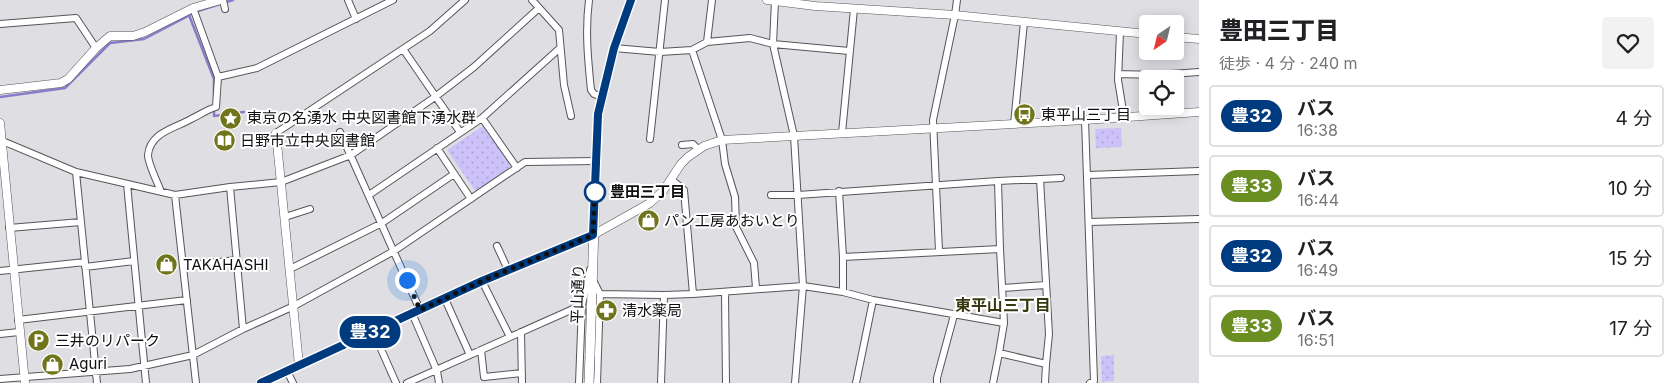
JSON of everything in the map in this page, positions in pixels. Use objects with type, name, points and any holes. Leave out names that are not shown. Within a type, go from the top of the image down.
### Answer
[{"type":"main road","name":"平山通り","points":[[595,382],[590,356],[598,114],[614,48],[631,0]]},
{"type":"street","points":[[348,0],[356,19]]},
{"type":"street","points":[[218,77],[256,68],[394,0]]},
{"type":"street","points":[[300,365],[276,133],[403,49],[465,0]]},
{"type":"street","points":[[532,0],[559,30],[564,85],[572,116]]},
{"type":"street","points":[[589,0],[586,21],[586,46],[591,90],[594,94],[602,96]]},
{"type":"street","points":[[650,139],[665,0]]},
{"type":"street","points":[[707,42],[712,0]]},
{"type":"street","points":[[767,0],[854,9],[956,15],[1139,33]]},
{"type":"street","points":[[939,251],[932,128],[956,15],[957,0]]},
{"type":"street","points":[[775,2],[773,44],[794,136],[803,286],[795,383]]},
{"type":"street","points":[[0,90],[61,83],[110,36],[133,36],[193,8],[223,3]]},
{"type":"street","points":[[161,192],[148,155],[152,143],[157,137],[170,129],[208,109],[216,107],[218,77],[193,8]]},
{"type":"street","points":[[1,140],[76,172],[175,195],[281,182],[351,155],[435,97],[474,67],[538,8]]},
{"type":"street","points":[[842,133],[854,9]]},
{"type":"street","points":[[0,24],[76,18],[96,48]]},
{"type":"street","points":[[1014,124],[1024,22]]},
{"type":"street","points":[[1120,32],[1118,74],[1124,117]]},
{"type":"street","points":[[614,48],[660,52],[692,50],[707,42],[750,38],[773,44],[849,51]]},
{"type":"street","points":[[1184,38],[1199,39]]},
{"type":"street","points":[[369,195],[482,118],[560,48]]},
{"type":"street","points":[[403,49],[460,132]]},
{"type":"street","points":[[692,50],[722,140],[725,164],[735,197],[736,227],[754,263],[756,288]]},
{"type":"street","points":[[1118,74],[1157,75],[1199,72]]},
{"type":"street","points":[[261,383],[482,281],[593,235],[650,204],[664,191],[681,164],[698,149],[712,142],[1199,112]]},
{"type":"street","points":[[482,118],[517,168]]},
{"type":"street","points":[[1085,120],[1094,381],[1090,383]]},
{"type":"street","points":[[0,123],[3,182],[14,270],[24,380]]},
{"type":"street","points":[[340,132],[420,310]]},
{"type":"street","points":[[682,145],[693,144],[698,149]]},
{"type":"street","points":[[437,148],[471,199]]},
{"type":"street","points":[[0,378],[24,380],[96,371],[130,369],[193,355],[243,329],[294,306],[394,251],[525,162],[596,162]]},
{"type":"street","points":[[1088,175],[1199,171]]},
{"type":"street","points":[[76,172],[97,383]]},
{"type":"street","points":[[290,270],[382,223],[454,174]]},
{"type":"street","points":[[771,195],[798,195],[1061,178]]},
{"type":"street","points":[[671,179],[684,190],[693,294]]},
{"type":"street","points":[[1040,179],[1049,334],[1045,383]]},
{"type":"street","points":[[993,383],[1004,323],[998,181]]},
{"type":"street","points":[[127,184],[146,383]]},
{"type":"street","points":[[230,187],[243,329]]},
{"type":"street","points":[[840,191],[843,292]]},
{"type":"street","points":[[175,195],[196,383]]},
{"type":"street","points":[[284,217],[310,209]]},
{"type":"street","points":[[1089,222],[1199,219]]},
{"type":"street","points":[[9,228],[81,222]]},
{"type":"street","points":[[498,246],[508,270]]},
{"type":"street","points":[[843,257],[1000,249]]},
{"type":"street","points":[[183,266],[237,260]]},
{"type":"street","points":[[0,271],[134,261]]},
{"type":"street","points":[[592,276],[600,294],[595,382],[579,382],[582,305],[593,261]]},
{"type":"street","points":[[482,281],[510,337]]},
{"type":"street","points":[[1002,288],[1046,285]]},
{"type":"street","points":[[600,294],[664,295],[725,293],[756,288],[803,286],[1004,323]]},
{"type":"street","points":[[725,293],[726,383]]},
{"type":"street","points":[[661,383],[664,295]]},
{"type":"street","points":[[444,298],[470,354]]},
{"type":"street","points":[[18,320],[187,300]]},
{"type":"street","points":[[856,383],[873,300]]},
{"type":"street","points":[[407,383],[582,305]]},
{"type":"street","points":[[412,313],[437,371],[439,383]]},
{"type":"street","points":[[937,383],[954,314]]},
{"type":"street","points":[[373,331],[396,383]]},
{"type":"street","points":[[0,334],[20,332]]},
{"type":"street","points":[[521,332],[522,383]]},
{"type":"street","points":[[480,350],[484,377],[522,373]]},
{"type":"street","points":[[1000,353],[1046,364]]},
{"type":"street","points":[[287,370],[293,383]]},
{"type":"shaded area","points":[[483,126],[512,165],[476,192],[447,150]]},
{"type":"shaded area","points":[[1121,128],[1122,147],[1096,148],[1095,129]]},
{"type":"shaded area","points":[[1114,355],[1114,381],[1102,382],[1101,356]]},
{"type":"waterway","points":[[198,11],[233,0]]},
{"type":"waterway","points":[[189,15],[214,79],[214,95]]},
{"type":"waterway","points":[[0,97],[65,88],[110,43],[144,39],[190,15]]},
{"type":"waterway","points":[[214,108],[214,116],[244,112]]},
{"type":"bus line","name":"豊32","points":[[261,383],[482,281],[593,235],[598,114],[614,48],[631,0]]},
{"type":"place","name":"東平山三丁目","points":[[1025,115]]},
{"type":"place","name":"東京の名湧水 中央図書館下湧水群","points":[[231,118]]},
{"type":"place","name":"日野市立中央図書館","points":[[224,141]]},
{"type":"place","name":"豊田三丁目","points":[[595,192]]},
{"type":"place","name":"パン工房あおいとり","points":[[648,221]]},
{"type":"place","name":"TAKAHASHI","points":[[167,265]]},
{"type":"place","name":"清水薬局","points":[[606,311]]},
{"type":"place","name":"三井のリパーク","points":[[39,341]]},
{"type":"place","name":"Aguri","points":[[53,364]]},
{"type":"district","name":"東平山三丁目","points":[[1003,305]]},
{"type":"route","points":[[407,280],[420,310],[482,281],[593,235],[595,184],[595,192]]}]
